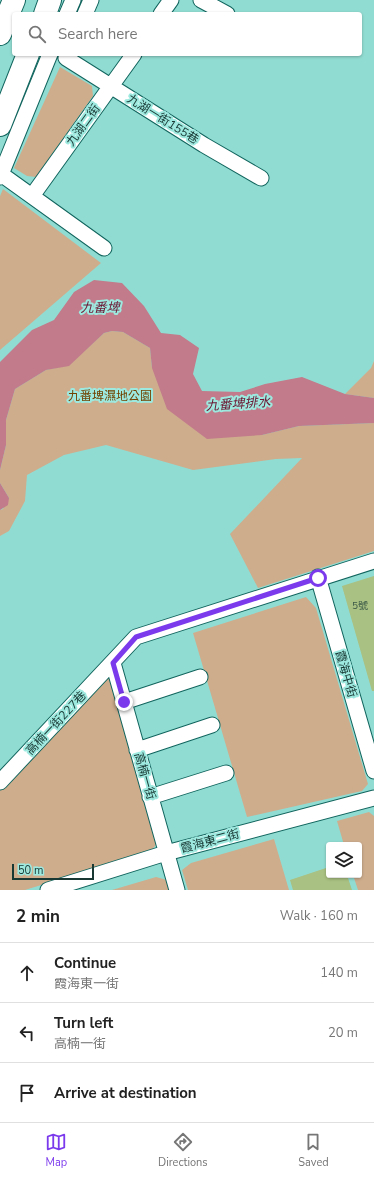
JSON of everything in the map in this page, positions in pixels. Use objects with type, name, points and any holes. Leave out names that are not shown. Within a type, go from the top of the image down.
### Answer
[{"type":"highway","points":[[0,34],[14,0]]},
{"type":"highway","points":[[46,12],[50,0]]},
{"type":"highway","points":[[0,125],[27,56]]},
{"type":"street","points":[[68,12],[73,0]]},
{"type":"street","points":[[86,12],[91,0]]},
{"type":"street","points":[[162,12],[171,0]]},
{"type":"street","points":[[201,0],[223,12]]},
{"type":"street","points":[[49,56],[1,175],[104,248]]},
{"type":"street","name":"九湖一街155巷","points":[[67,56],[111,87],[262,178]]},
{"type":"street","name":"九湖二街","points":[[32,196],[133,56]]},
{"type":"street","name":"高楠一街227巷","points":[[0,782],[136,637],[374,561]]},
{"type":"street","name":"霞海中街","points":[[318,578],[374,771]]},
{"type":"street","name":"高楠一街","points":[[113,663],[177,890]]},
{"type":"street","points":[[124,702],[200,677]]},
{"type":"street","points":[[137,750],[212,725]]},
{"type":"street","points":[[150,797],[226,772]]},
{"type":"street","name":"霞海東二街","points":[[48,890],[166,853],[374,798]]},
{"type":"green space","points":[[60,67],[92,86],[93,96],[36,177],[27,176],[14,168]]},
{"type":"green space","points":[[3,189],[101,263],[0,350],[0,196]]},
{"type":"green space","name":"九番埤濕地公園","points":[[112,331],[123,332],[150,348],[152,368],[262,435],[299,426],[374,423],[374,551],[258,588],[230,534],[302,458],[276,459],[193,470],[106,445],[64,455],[27,475],[25,501],[9,531],[0,536],[0,510],[3,509],[9,498],[0,483],[0,470],[6,445],[6,420],[15,389],[46,370],[69,365],[104,333]]},
{"type":"green space","points":[[374,361],[374,398],[345,394],[371,368]]},
{"type":"green space","points":[[306,597],[316,608],[368,784],[362,791],[247,817],[193,633]]},
{"type":"green space","points":[[106,677],[112,681],[159,841],[151,851],[25,890],[0,890],[0,790]]},
{"type":"green space","points":[[369,812],[374,816],[374,890],[358,890],[354,878],[362,878],[362,842],[343,842],[337,821]]},
{"type":"green space","points":[[274,839],[289,890],[188,890],[182,870],[191,863]]},
{"type":"green space","points":[[156,877],[167,880],[170,890],[112,890]]},
{"type":"water","name":"九番埤","points":[[94,280],[122,283],[144,306],[161,333],[180,335],[199,348],[193,374],[202,391],[240,392],[265,384],[302,377],[345,394],[374,398],[374,423],[299,426],[262,435],[207,439],[167,409],[152,368],[150,348],[123,332],[112,331],[104,333],[69,366],[46,370],[15,389],[6,420],[6,445],[0,470],[0,362],[32,330],[54,320],[74,292]]},
{"type":"water","points":[[0,483],[9,498],[8,505],[0,510]]},
{"type":"building","points":[[374,576],[374,691],[372,691],[342,586]]},
{"type":"building","points":[[326,868],[326,878],[348,878],[352,890],[293,890],[290,880]]},
{"type":"route","points":[[124,702],[113,663],[136,637],[318,578]]},
{"type":"water label","name":"九番埤排水","points":[[238,403]]}]
